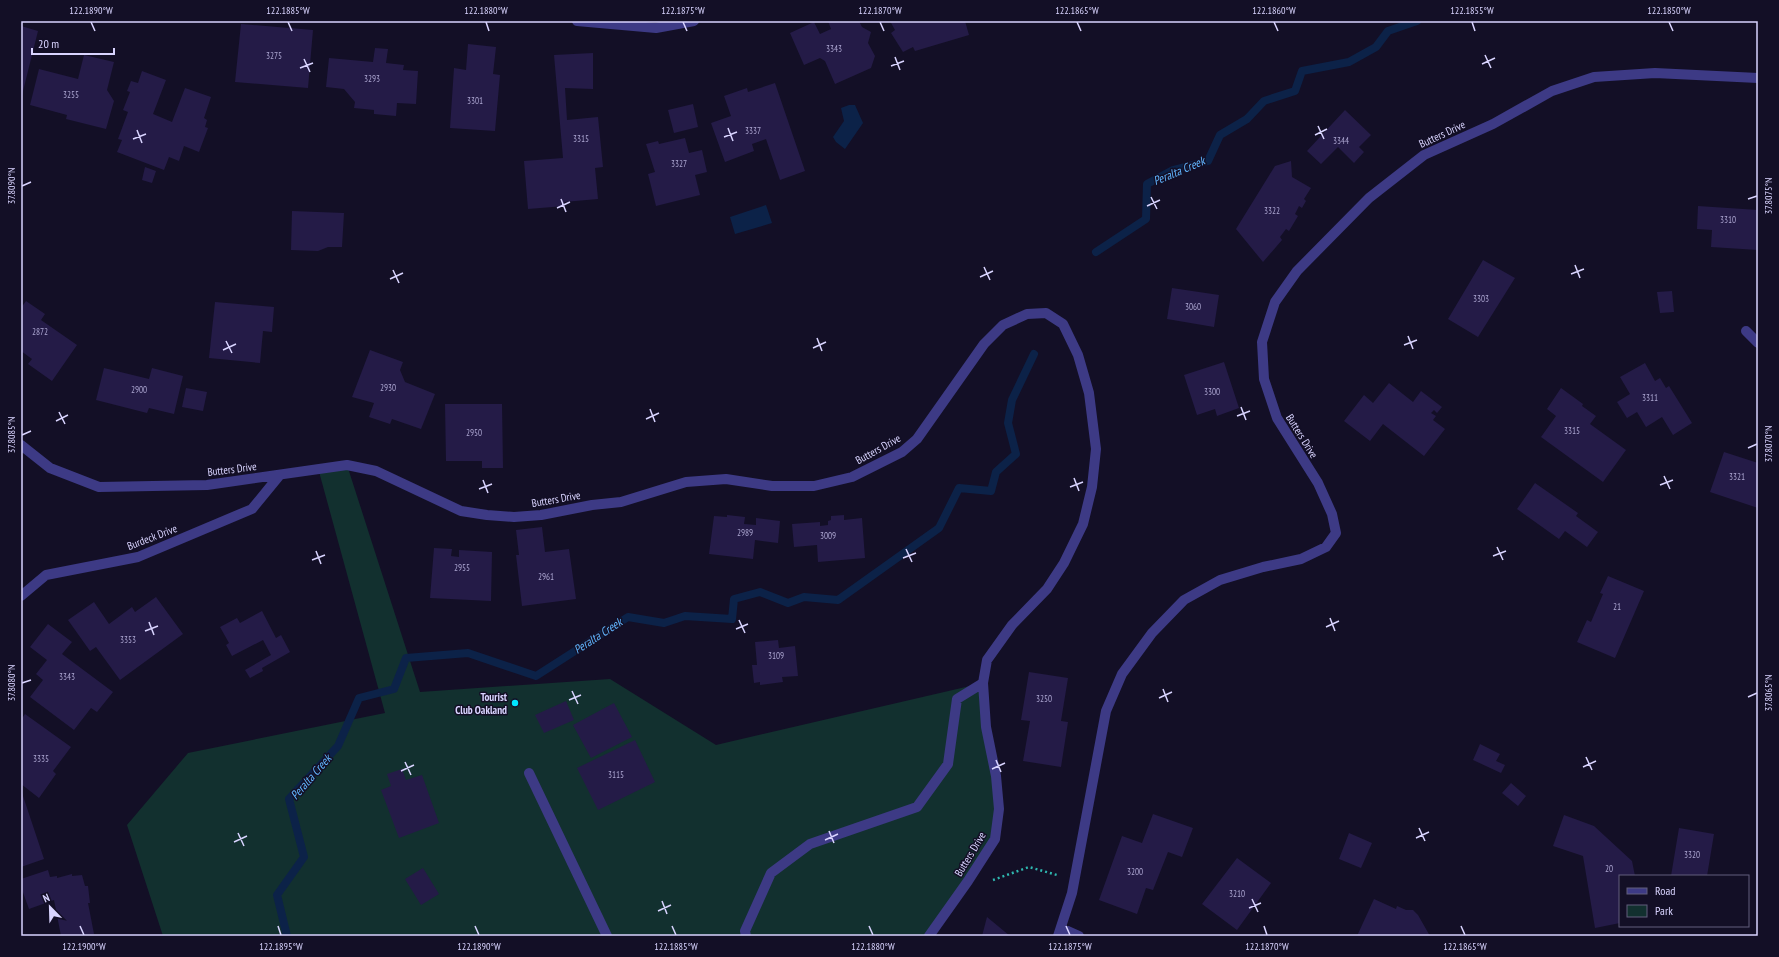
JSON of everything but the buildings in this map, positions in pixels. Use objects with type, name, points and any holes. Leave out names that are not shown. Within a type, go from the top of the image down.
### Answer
[{"type":"street","points":[[577,21],[656,28],[694,21]]},
{"type":"street","name":"Butters Drive","points":[[1060,932],[1072,894],[1106,711],[1122,674],[1152,633],[1184,600],[1220,580],[1263,567],[1301,559],[1326,547],[1336,534],[1332,514],[1318,483],[1277,418],[1264,379],[1262,342],[1275,302],[1297,270],[1369,198],[1424,155],[1493,124],[1552,91],[1594,76],[1656,73],[1758,78]]},
{"type":"street","name":"Butters Drive","points":[[21,445],[50,468],[99,487],[207,485],[279,476],[347,465],[376,471],[461,511],[514,517],[541,515],[592,505],[621,502],[686,482],[726,479],[772,486],[814,486],[852,477],[902,452],[917,439],[984,344],[1003,325],[1028,314],[1046,313],[1063,324],[1078,355],[1089,394],[1096,449],[1092,487],[1083,524],[1064,564],[1047,589],[1012,625],[987,660],[983,683],[986,727],[996,776],[999,809],[995,839],[968,882],[929,936]]},
{"type":"street","points":[[1746,331],[1758,342]]},
{"type":"street","name":"Burdeck Drive","points":[[21,596],[46,575],[138,557],[252,509],[279,476]]},
{"type":"street","points":[[746,936],[745,931],[771,874],[810,844],[917,807],[948,764],[957,699],[983,683]]},
{"type":"street","points":[[529,773],[607,936]]},
{"type":"street","points":[[1060,932],[1079,936]]},
{"type":"path","points":[[968,882],[993,880],[1029,867],[1061,877],[1072,894]]},
{"type":"green space","name":"Tourist Club Oakland","points":[[347,465],[420,692],[610,679],[716,745],[983,683],[996,776],[995,839],[929,936],[163,936],[127,825],[188,753],[385,713],[318,468]]},
{"type":"water","points":[[849,105],[855,105],[863,123],[845,149],[836,142],[833,137],[844,121],[841,108]]},
{"type":"water","points":[[766,205],[772,223],[735,234],[730,217]]},
{"type":"waterway","name":"Peralta Creek","points":[[1096,252],[1146,219],[1147,184],[1173,170],[1208,161],[1220,135],[1247,119],[1264,101],[1295,91],[1302,71],[1349,62],[1376,47],[1388,31],[1417,21]]},
{"type":"waterway","name":"Peralta Creek","points":[[287,936],[277,895],[304,857],[289,799],[338,746],[359,698],[394,689],[406,658],[468,653],[536,676],[628,617],[664,623],[685,616],[732,619],[734,599],[760,592],[788,603],[804,597],[838,600],[939,528],[959,488],[991,491],[996,472],[1016,454],[1008,423],[1012,400],[1034,354]]},
{"type":"place","name":"Tourist Club Oakland","points":[[515,703]]}]
